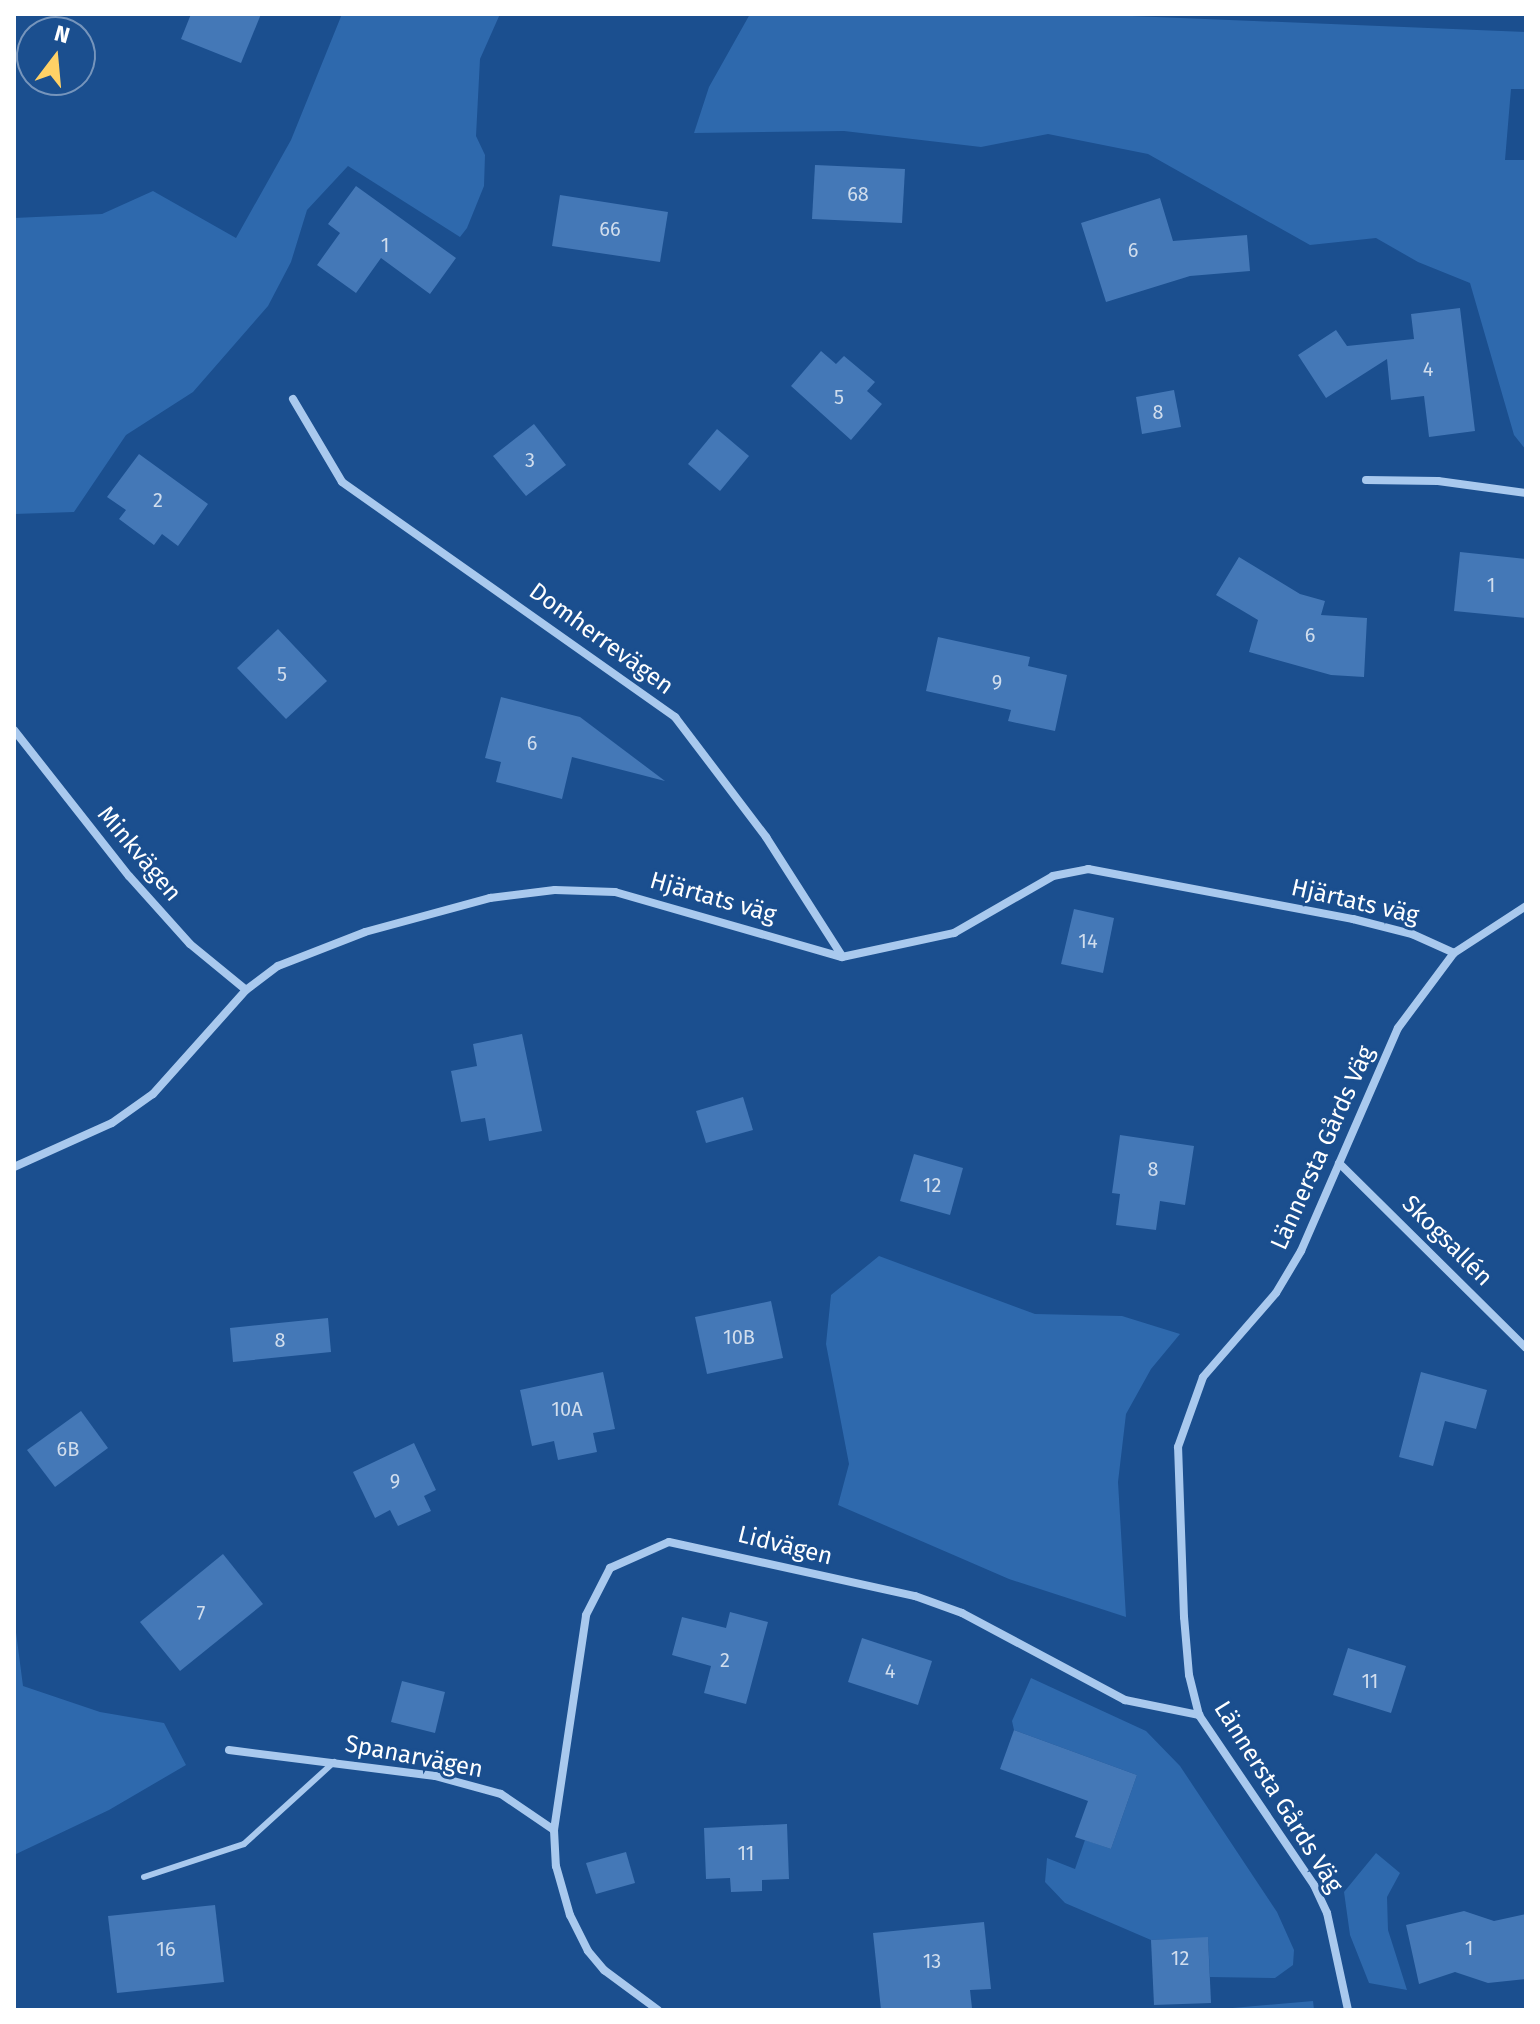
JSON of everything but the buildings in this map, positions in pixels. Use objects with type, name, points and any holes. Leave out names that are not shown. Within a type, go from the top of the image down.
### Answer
[{"type":"street","name":"Domherrevägen","points":[[293,399],[342,482],[675,717],[766,837],[842,957]]},
{"type":"street","points":[[1366,480],[1438,481],[1526,493]]},
{"type":"street","name":"Minkvägen","points":[[14,730],[129,876],[190,944],[246,990]]},
{"type":"street","name":"Hjärtats väg","points":[[14,1167],[112,1123],[153,1094],[246,990],[278,966],[365,932],[490,898],[555,890],[615,892],[842,957],[954,933],[1053,876],[1088,869],[1353,919],[1412,934],[1454,953]]},
{"type":"street","name":"Lännersta Gårds Väg","points":[[1348,2010],[1327,1913],[1314,1885],[1199,1715],[1189,1675],[1184,1617],[1178,1447],[1203,1377],[1276,1293],[1319,1215],[1398,1028],[1454,953],[1526,906]]},
{"type":"street","name":"Skogsallén","points":[[1339,1163],[1526,1348]]},
{"type":"street","name":"Lidvägen","points":[[554,1830],[586,1615],[610,1568],[669,1542],[915,1596],[962,1613],[1125,1700],[1199,1715]]},
{"type":"street","name":"Spanarvägen","points":[[229,1750],[435,1776],[501,1794],[554,1830]]},
{"type":"street","points":[[554,1830],[563,1891],[588,1951],[604,1970],[658,2010]]},
{"type":"lane","points":[[144,1877],[244,1844],[334,1762]]},
{"type":"shaded area","points":[[342,14],[500,14],[480,59],[476,136],[485,155],[484,186],[467,228],[460,237],[348,166],[307,210],[291,262],[268,306],[193,392],[126,435],[74,512],[14,514],[14,218],[102,214],[153,191],[236,238],[291,140]]},
{"type":"shaded area","points":[[750,14],[1083,14],[1526,32],[1526,89],[1511,89],[1505,160],[1526,160],[1526,450],[1514,435],[1470,283],[1418,262],[1376,238],[1310,245],[1148,154],[1048,134],[981,147],[844,131],[694,133],[709,87]]},
{"type":"shaded area","points":[[879,1256],[1035,1314],[1122,1316],[1180,1334],[1151,1369],[1126,1414],[1118,1482],[1126,1617],[1009,1579],[838,1505],[849,1464],[826,1344],[831,1295]]},
{"type":"shaded area","points":[[14,1617],[23,1686],[100,1712],[164,1723],[186,1765],[109,1810],[14,1855]]},
{"type":"shaded area","points":[[1031,1678],[1146,1731],[1180,1766],[1277,1912],[1294,1950],[1293,1965],[1275,1978],[1210,1977],[1208,1938],[1151,1940],[1065,1903],[1045,1882],[1047,1858],[1075,1869],[1085,1840],[1111,1849],[1137,1775],[1014,1730],[1012,1721]]},
{"type":"shaded area","points":[[1376,1853],[1400,1873],[1387,1897],[1388,1930],[1407,1990],[1369,1983],[1350,1935],[1344,1892]]},
{"type":"shaded area","points":[[1313,2001],[1314,2010],[1210,2010]]}]
